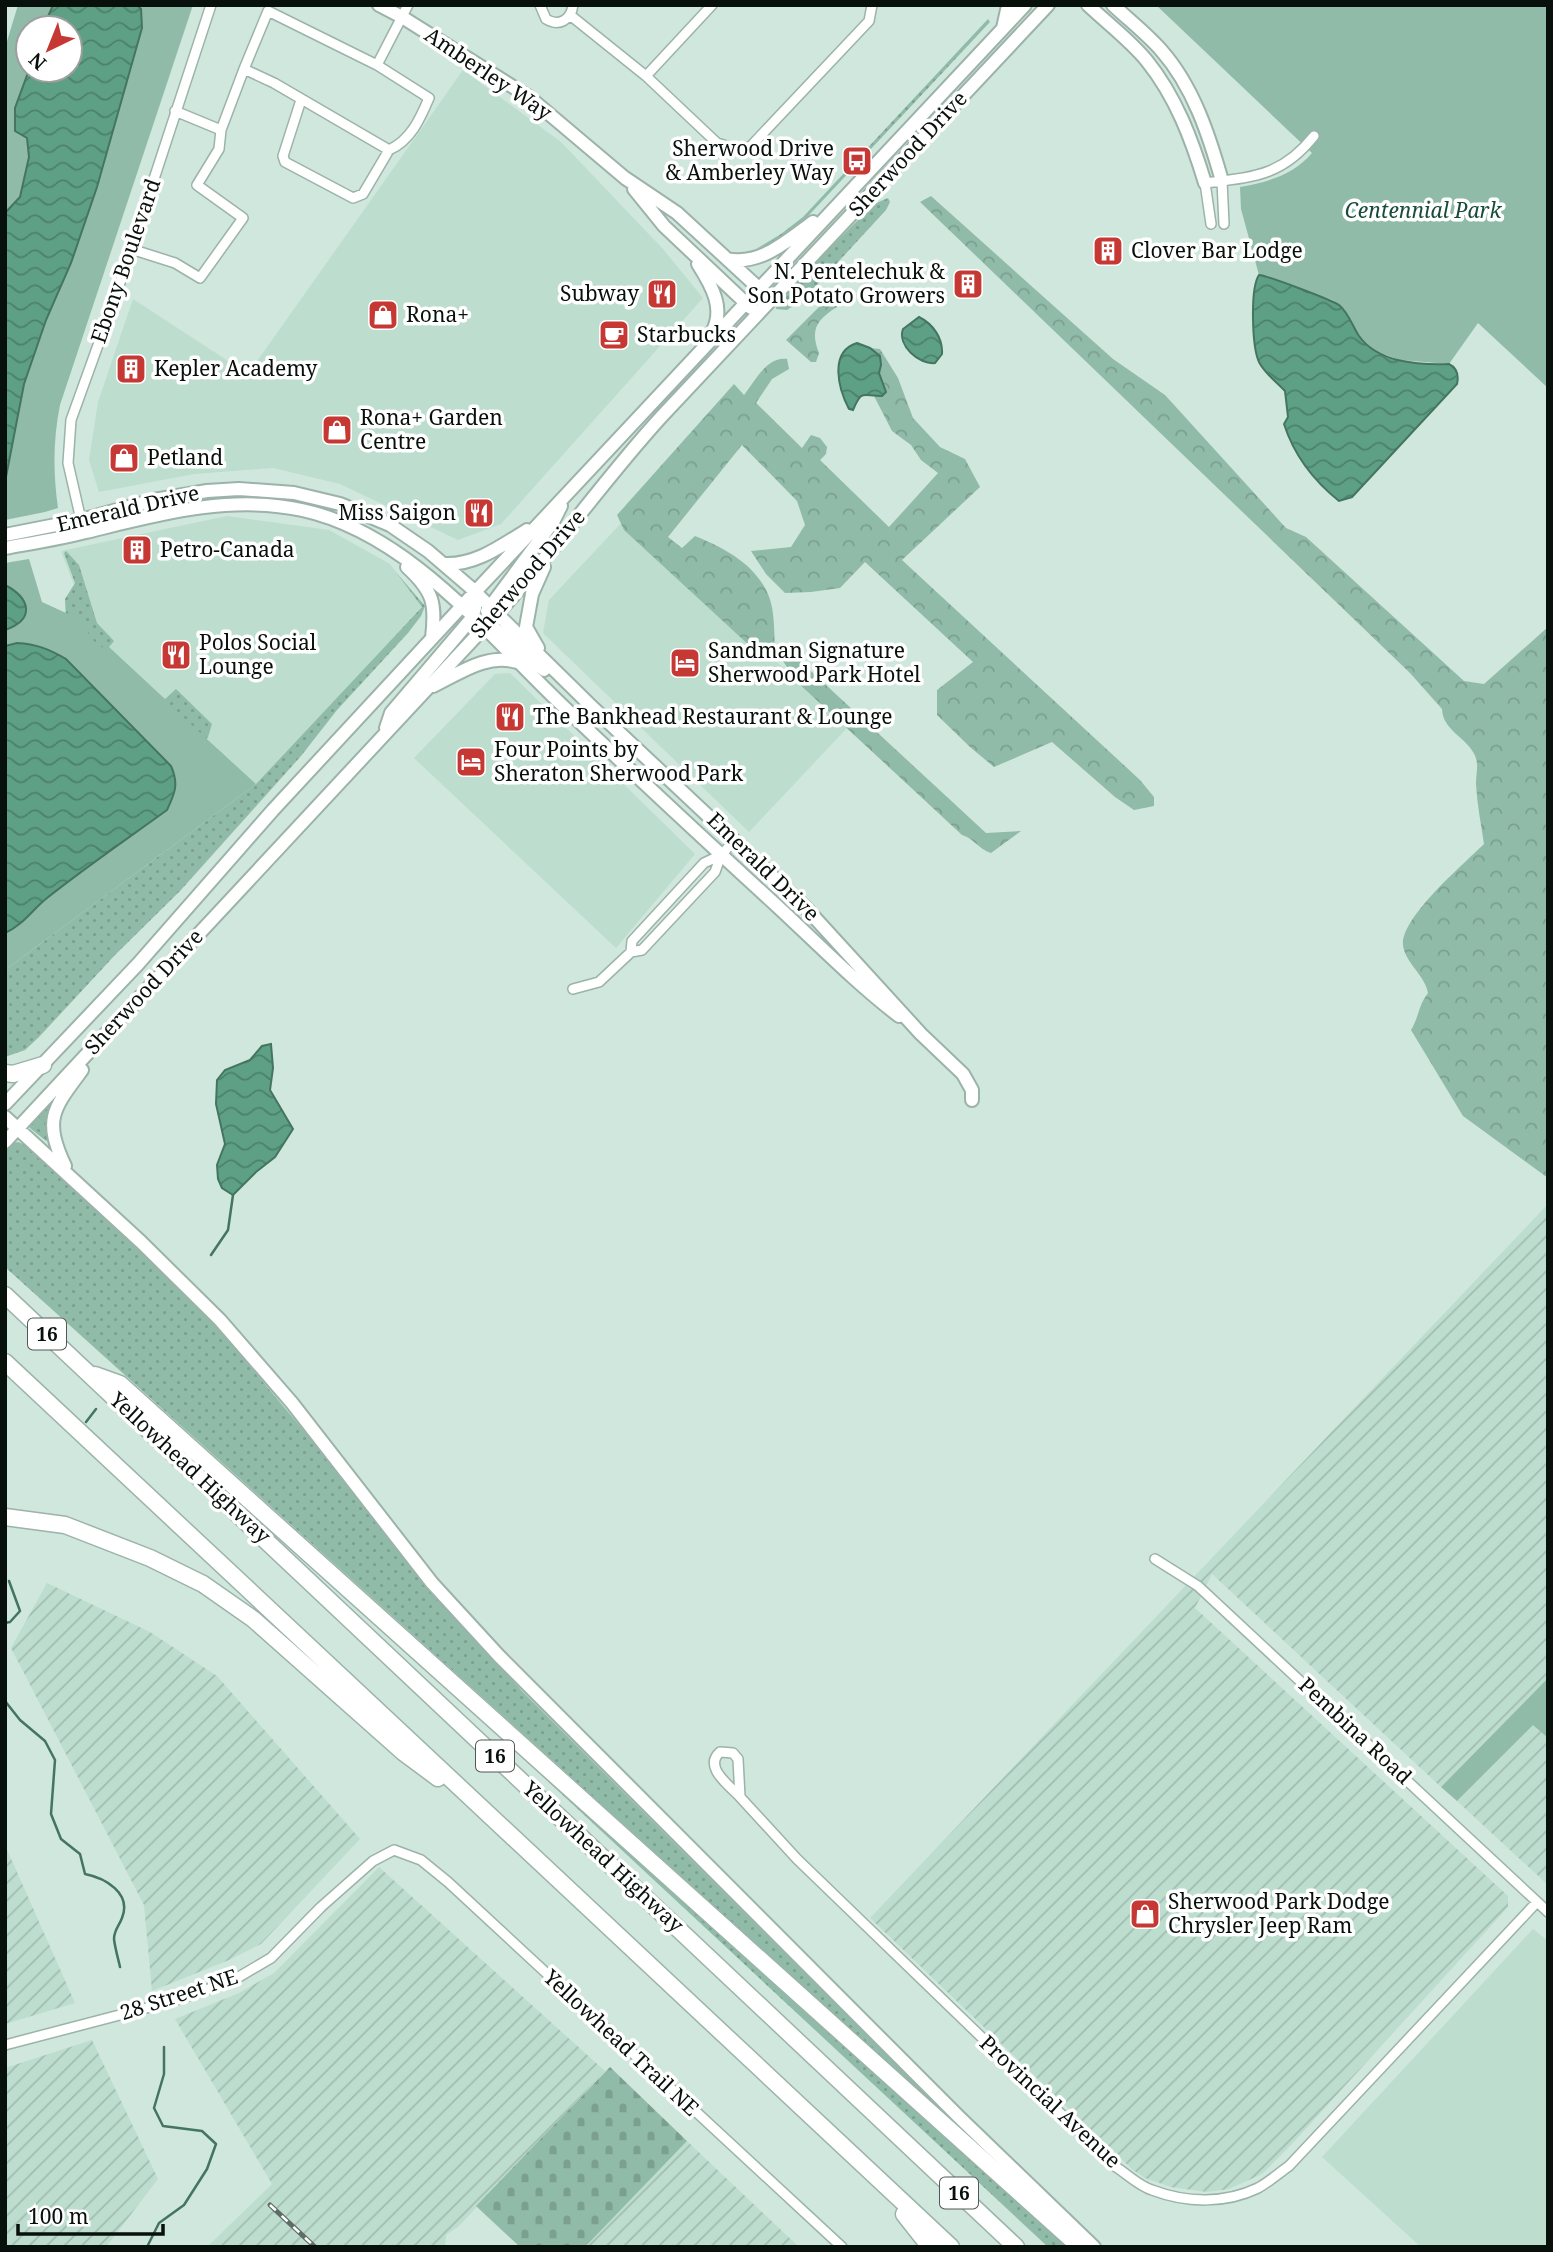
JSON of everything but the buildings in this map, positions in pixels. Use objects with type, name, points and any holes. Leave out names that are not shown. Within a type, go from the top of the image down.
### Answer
[{"type":"highway","points":[[5,1073],[13,1074],[43,1065]]},
{"type":"highway","name":"Yellowhead Highway","points":[[5,1295],[1016,2247]]},
{"type":"highway","name":"16","points":[[5,1362],[951,2247]]},
{"type":"highway","points":[[88,1372],[120,1384],[1080,2247]]},
{"type":"highway","points":[[5,1517],[65,1525],[150,1558],[203,1584],[253,1619],[403,1752],[502,1825]]},
{"type":"highway","points":[[865,2166],[930,2247]]},
{"type":"main road","name":"Amberley Way","points":[[379,5],[405,11],[529,97],[625,178],[677,213],[771,300]]},
{"type":"main road","points":[[1003,28],[1007,10],[1011,5]]},
{"type":"main road","name":"Sherwood Drive","points":[[5,1104],[138,964],[274,810],[432,638],[1024,5]]},
{"type":"main road","name":"Sherwood Drive","points":[[5,1142],[426,689],[484,617],[549,555],[626,456],[1048,5]]},
{"type":"main road","points":[[1088,5],[1146,60],[1165,87],[1191,137],[1205,183]]},
{"type":"main road","points":[[1113,5],[1161,50],[1180,75],[1207,130],[1222,181]]},
{"type":"main road","name":"Amberley Way","points":[[625,178],[664,226],[758,315]]},
{"type":"main road","points":[[727,259],[748,261],[769,253],[846,196]]},
{"type":"main road","points":[[686,246],[712,290],[719,313],[714,328],[699,353]]},
{"type":"main road","name":"Emerald Drive","points":[[5,535],[81,520],[154,500],[207,491],[239,489],[294,493],[340,504],[390,525],[444,564],[475,592],[497,641],[517,662],[721,855],[885,1006],[921,1034]]},
{"type":"main road","points":[[383,734],[391,713],[484,617],[554,522],[564,497]]},
{"type":"main road","name":"Emerald Drive","points":[[5,548],[83,533],[145,517],[216,505],[300,509],[329,517],[376,539],[407,560],[461,607],[484,617],[548,663],[820,922],[921,1034],[963,1074],[972,1090],[972,1100]]},
{"type":"main road","points":[[444,564],[467,563],[497,549],[541,522]]},
{"type":"main road","points":[[376,539],[411,570],[435,605],[432,638]]},
{"type":"main road","points":[[548,663],[526,627],[532,594],[549,555]]},
{"type":"main road","points":[[484,617],[589,704]]},
{"type":"main road","points":[[426,689],[484,661],[507,659],[517,662]]},
{"type":"main road","points":[[68,1173],[53,1140],[55,1111],[113,1027]]},
{"type":"main road","points":[[5,1116],[220,1320],[292,1403],[432,1583],[499,1656],[959,2117],[1094,2247]]},
{"type":"street","name":"Ebony Boulevard","points":[[81,520],[68,463],[71,420],[131,249],[211,5]]},
{"type":"street","points":[[540,5],[542,15],[551,22],[562,22],[570,15],[573,5]]},
{"type":"street","points":[[646,76],[712,5]]},
{"type":"street","points":[[570,15],[646,76],[717,143],[733,148],[750,147],[869,21],[872,5]]},
{"type":"street","points":[[131,249],[175,263],[200,278],[243,218],[197,185],[219,149],[220,130],[269,8],[377,65],[429,98],[417,126],[397,146],[389,150],[363,194],[353,198],[285,162],[282,156],[301,100]]},
{"type":"street","points":[[377,65],[405,11]]},
{"type":"street","points":[[244,69],[274,83],[389,150]]},
{"type":"street","points":[[175,111],[220,130]]},
{"type":"street","points":[[1211,224],[1205,183],[1270,171],[1283,166],[1294,159],[1314,135]]},
{"type":"street","points":[[1222,181],[1224,223]]},
{"type":"street","points":[[573,989],[599,982],[631,952],[642,950],[715,872],[721,855],[734,840]]},
{"type":"street","points":[[631,952],[632,941],[650,921],[704,863],[721,855]]},
{"type":"street","name":"Pembina Road","points":[[1155,1559],[1198,1586],[1548,1912]]},
{"type":"street","name":"Provincial Avenue","points":[[740,1797],[738,1759],[733,1753],[720,1752],[714,1762],[715,1770],[797,1859],[1116,2167],[1150,2190],[1188,2200],[1208,2200],[1244,2193],[1261,2187],[1289,2166],[1537,1902]]},
{"type":"street","name":"28 Street NE","points":[[5,2045],[173,2001],[232,1981],[271,1958],[321,1907],[373,1861],[394,1850]]},
{"type":"street","name":"Yellowhead Trail NE","points":[[394,1850],[421,1860],[448,1882],[842,2247]]},
{"type":"shaded area","points":[[463,70],[561,142],[663,249],[703,298],[501,524],[458,540],[340,484],[273,468],[194,474],[99,492],[89,460],[98,402],[133,299],[248,374]]},
{"type":"shaded area","points":[[227,516],[329,530],[390,564],[422,607],[256,784],[111,651],[97,645],[61,551]]},
{"type":"shaded area","points":[[625,519],[847,728],[749,832],[543,633],[549,600]]},
{"type":"shaded area","points":[[510,673],[695,854],[616,948],[414,758],[495,674]]},
{"type":"shaded area","points":[[1548,1204],[1548,1678],[1441,1787],[1212,1574],[1195,1608],[1508,1896],[1508,1907],[1262,2174],[1229,2189],[1207,2192],[1171,2187],[1145,2178],[1133,2170],[870,1918]]},
{"type":"shaded area","points":[[47,1583],[150,1632],[217,1676],[360,1839],[261,1944],[152,1991],[144,1905],[11,1648]]},
{"type":"shaded area","points":[[1533,1724],[1548,1738],[1548,1885],[1457,1801]]},
{"type":"shaded area","points":[[5,1845],[75,2003],[5,2024]]},
{"type":"shaded area","points":[[379,1867],[605,2071],[458,2227],[446,2235],[445,2247],[207,2247],[272,2184],[175,2019],[239,1993],[274,1973]]},
{"type":"shaded area","points":[[1533,1929],[1548,1941],[1548,2244],[1545,2247],[1421,2247],[1322,2157]]},
{"type":"shaded area","points":[[92,2040],[158,2179],[106,2247],[5,2247],[5,2068]]},
{"type":"shaded area","points":[[687,2141],[799,2247],[585,2247]]},
{"type":"green space","points":[[18,5],[193,5],[60,405],[54,456],[58,508],[5,520],[5,48],[14,18],[14,84],[84,84],[84,14],[15,14]]},
{"type":"green space","name":"Centennial Park","points":[[1156,5],[1548,5],[1548,388],[1478,323],[1449,364],[1400,360],[1372,350],[1333,300],[1259,275],[1241,209],[1240,187],[1260,183],[1288,172],[1312,153]]},
{"type":"green space","points":[[988,19],[990,22],[809,215],[777,241],[756,249],[803,217]]},
{"type":"green space","points":[[931,196],[1113,359],[1165,395],[1286,528],[1306,537],[1464,681],[1484,684],[1548,627],[1548,1178],[1463,1116],[1411,1030],[1428,993],[1405,951],[1405,933],[1435,891],[1484,844],[1476,784],[1477,764],[1473,752],[1450,728],[1442,709],[1410,673],[920,202]]},
{"type":"green space","points":[[888,198],[890,202],[886,210],[804,299],[787,310],[776,309],[777,301],[874,204]]},
{"type":"green space","points":[[833,297],[837,307],[824,316],[817,326],[815,338],[819,353],[816,362],[811,362],[786,340],[823,303]]},
{"type":"green space","points":[[870,348],[880,349],[898,378],[913,418],[940,447],[965,459],[980,487],[902,560],[1140,780],[1154,797],[1154,806],[1134,810],[1115,797],[1052,742],[994,767],[970,747],[937,715],[937,690],[973,662],[865,562],[840,588],[785,593],[766,574],[751,551],[791,547],[805,525],[797,501],[742,445],[668,537],[682,548],[695,536],[727,551],[755,574],[770,600],[775,650],[751,647],[624,530],[617,515],[734,384],[744,395],[768,365],[780,359],[787,359],[789,369],[772,379],[756,403],[802,448],[811,435],[820,438],[827,447],[826,454],[820,460],[889,527],[938,473],[921,460],[911,445],[892,431],[874,396],[882,396],[879,373],[881,365],[880,356]]},
{"type":"green space","points":[[66,551],[79,565],[97,623],[114,641],[109,647],[165,699],[176,689],[212,724],[208,737],[202,744],[66,620],[65,599],[75,583],[64,553]]},
{"type":"green space","points":[[29,559],[42,602],[77,618],[97,645],[111,651],[256,784],[5,970],[5,563]]},
{"type":"green space","points":[[395,571],[425,606],[408,633],[337,710],[301,756],[180,891],[115,955],[39,1037],[25,1050],[5,1057],[5,970],[256,784],[422,607]]},
{"type":"green space","points":[[783,661],[800,661],[986,833],[1021,831],[991,853],[962,835],[796,681]]},
{"type":"green space","points":[[60,1092],[46,1141],[30,1128],[30,1125]]},
{"type":"green space","points":[[18,1142],[30,1147],[207,1315],[325,1456],[428,1586],[522,1691],[956,2124],[5,1267],[5,1151]]},
{"type":"green space","points":[[1548,1678],[1548,1738],[1533,1725],[1457,1801],[1441,1787]]},
{"type":"green space","points":[[509,1745],[1074,2247],[1048,2247]]},
{"type":"green space","points":[[610,2067],[687,2141],[585,2247],[520,2247],[476,2206]]},
{"type":"water","points":[[53,5],[137,5],[141,9],[142,28],[97,187],[24,384],[5,482],[5,213],[20,197],[29,157],[27,138],[15,131],[15,108],[24,84],[84,84],[84,14],[49,14]]},
{"type":"water","points":[[1259,275],[1300,288],[1339,305],[1359,336],[1377,352],[1412,363],[1449,364],[1457,372],[1457,384],[1352,497],[1339,501],[1330,493],[1306,467],[1288,435],[1284,424],[1288,417],[1285,391],[1264,370],[1257,354],[1253,304]]},
{"type":"water","points":[[919,317],[929,323],[941,342],[942,354],[935,363],[916,357],[903,341],[903,329]]},
{"type":"water","points":[[857,343],[880,356],[879,373],[886,392],[882,396],[861,396],[853,410],[849,409],[845,401],[838,372],[842,354]]},
{"type":"water","points":[[5,585],[20,596],[26,608],[22,620],[5,630]]},
{"type":"water","points":[[17,643],[42,648],[66,659],[171,766],[175,783],[167,810],[62,887],[5,933],[5,646]]},
{"type":"water","points":[[271,1044],[273,1068],[270,1090],[293,1129],[275,1157],[233,1195],[222,1188],[218,1179],[217,1165],[225,1144],[216,1104],[217,1080],[225,1070],[250,1060],[262,1046]]},
{"type":"waterway","points":[[211,1255],[228,1230],[233,1195]]},
{"type":"waterway","points":[[86,1422],[96,1409]]},
{"type":"waterway","points":[[5,1623],[10,1622],[20,1611],[9,1581]]},
{"type":"waterway","points":[[5,1701],[20,1720],[45,1741],[55,1760],[51,1814],[61,1839],[80,1854],[85,1874],[101,1879],[120,1894],[124,1909],[114,1939],[120,1967]]},
{"type":"waterway","points":[[147,2247],[159,2223],[184,2205],[207,2169],[216,2144],[202,2131],[163,2126],[154,2108],[164,2074],[164,2047]]},
{"type":"railway","points":[[270,2205],[315,2247]]},
{"type":"place","name":"Sherwood Drive & Amberley Way","points":[[857,161]]},
{"type":"place","name":"Clover Bar Lodge","points":[[1108,251]]},
{"type":"place","name":"N. Pentelechuk & Son Potato Growers","points":[[968,284]]},
{"type":"place","name":"Subway","points":[[662,294]]},
{"type":"place","name":"Rona+","points":[[383,315]]},
{"type":"place","name":"Starbucks","points":[[614,335]]},
{"type":"place","name":"Kepler Academy","points":[[131,369]]},
{"type":"place","name":"Rona+ Garden Centre","points":[[337,430]]},
{"type":"place","name":"Petland","points":[[124,458]]},
{"type":"place","name":"Miss Saigon","points":[[479,513]]},
{"type":"place","name":"Petro-Canada","points":[[137,550]]},
{"type":"place","name":"Polos Social Lounge","points":[[176,655]]},
{"type":"place","name":"Sandman Signature Sherwood Park Hotel","points":[[685,663]]},
{"type":"place","name":"The Bankhead Restaurant & Lounge","points":[[510,717]]},
{"type":"place","name":"Four Points by Sheraton Sherwood Park","points":[[471,762]]},
{"type":"place","name":"Sherwood Park Dodge Chrysler Jeep Ram","points":[[1145,1914]]}]
